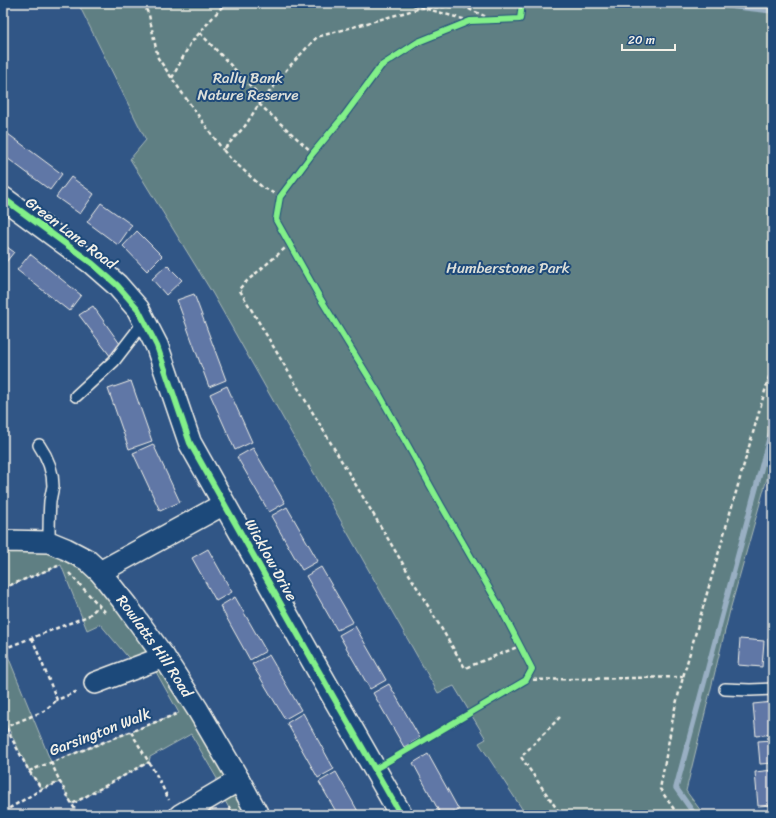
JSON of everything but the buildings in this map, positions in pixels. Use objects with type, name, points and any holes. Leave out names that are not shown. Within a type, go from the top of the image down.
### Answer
[{"type":"street","name":"Green Lane Road","points":[[3,198],[93,264],[117,285],[141,316]]},
{"type":"street","name":"Wicklow Drive","points":[[141,316],[157,346],[190,443],[401,815]]},
{"type":"street","points":[[100,572],[224,504]]},
{"type":"street","name":"Rowlatts Hill Road","points":[[3,542],[49,542],[87,560],[100,572],[164,657],[198,710],[258,815]]},
{"type":"street","points":[[95,683],[164,657]]},
{"type":"street","points":[[176,809],[204,809],[239,780]]},
{"type":"lane","points":[[76,396],[114,361],[141,316]]},
{"type":"lane","points":[[39,445],[45,454],[52,473],[48,522],[49,542]]},
{"type":"lane","points":[[725,689],[773,689]]},
{"type":"path","points":[[143,3],[149,15],[158,58],[172,78],[230,158],[261,186],[280,197]]},
{"type":"path","points":[[172,78],[190,44],[226,3]]},
{"type":"path","points":[[406,3],[476,21]]},
{"type":"path","points":[[456,3],[498,21]]},
{"type":"path","points":[[223,150],[244,126],[286,70],[317,37],[421,8],[462,6]]},
{"type":"path","points":[[462,24],[476,21],[498,21]]},
{"type":"path","points":[[200,33],[263,99]]},
{"type":"path","points":[[259,104],[316,151],[309,160]]},
{"type":"path","points":[[279,204],[280,197],[285,191]]},
{"type":"path","points":[[286,238],[294,251]]},
{"type":"path","points":[[290,244],[247,281],[240,289],[465,668],[522,649],[517,640]]},
{"type":"path","points":[[678,815],[660,789],[674,712],[773,363]]},
{"type":"path","points":[[3,588],[61,565]]},
{"type":"path","points":[[66,570],[110,617]]},
{"type":"path","points":[[3,649],[88,616],[100,606]]},
{"type":"path","points":[[32,638],[57,700]]},
{"type":"path","points":[[519,684],[528,678],[683,677]]},
{"type":"path","points":[[4,728],[44,711],[57,700],[95,683]]},
{"type":"path","points":[[560,717],[521,756],[561,815]]},
{"type":"path","points":[[3,722],[4,728],[29,771],[42,789]]},
{"type":"path","points":[[131,732],[176,809]]},
{"type":"path","points":[[51,762],[78,815]]},
{"type":"path","points":[[72,804],[149,762]]},
{"type":"path","points":[[3,812],[42,789],[60,782]]},
{"type":"green space","name":"Humberstone Park","points":[[78,3],[773,3],[773,457],[730,610],[686,791],[704,815],[526,815],[479,743],[486,739],[454,686],[438,693],[213,294],[130,159],[146,140]]},
{"type":"green space","points":[[3,542],[87,560],[258,815],[233,815],[220,792],[223,789],[191,734],[150,757],[149,762],[72,804],[60,782],[42,789],[29,771],[3,717],[3,644],[51,762],[179,713],[151,663],[137,668],[100,624],[87,630],[61,565],[3,588]]},
{"type":"waterway","points":[[702,3],[773,11]]},
{"type":"waterway","points":[[695,815],[676,788],[773,424]]},
{"type":"cycle path","points":[[375,769],[526,680],[532,669],[500,607],[378,392],[320,298],[276,220],[280,197],[313,153],[344,116],[381,66],[418,42],[470,21],[520,19],[522,3]]},
{"type":"cycle path","points":[[3,198],[93,264],[117,285],[138,309],[157,346],[190,443],[401,815]]},
{"type":"park label","name":"Rally Bank Nature Reserve","points":[[248,86]]}]
